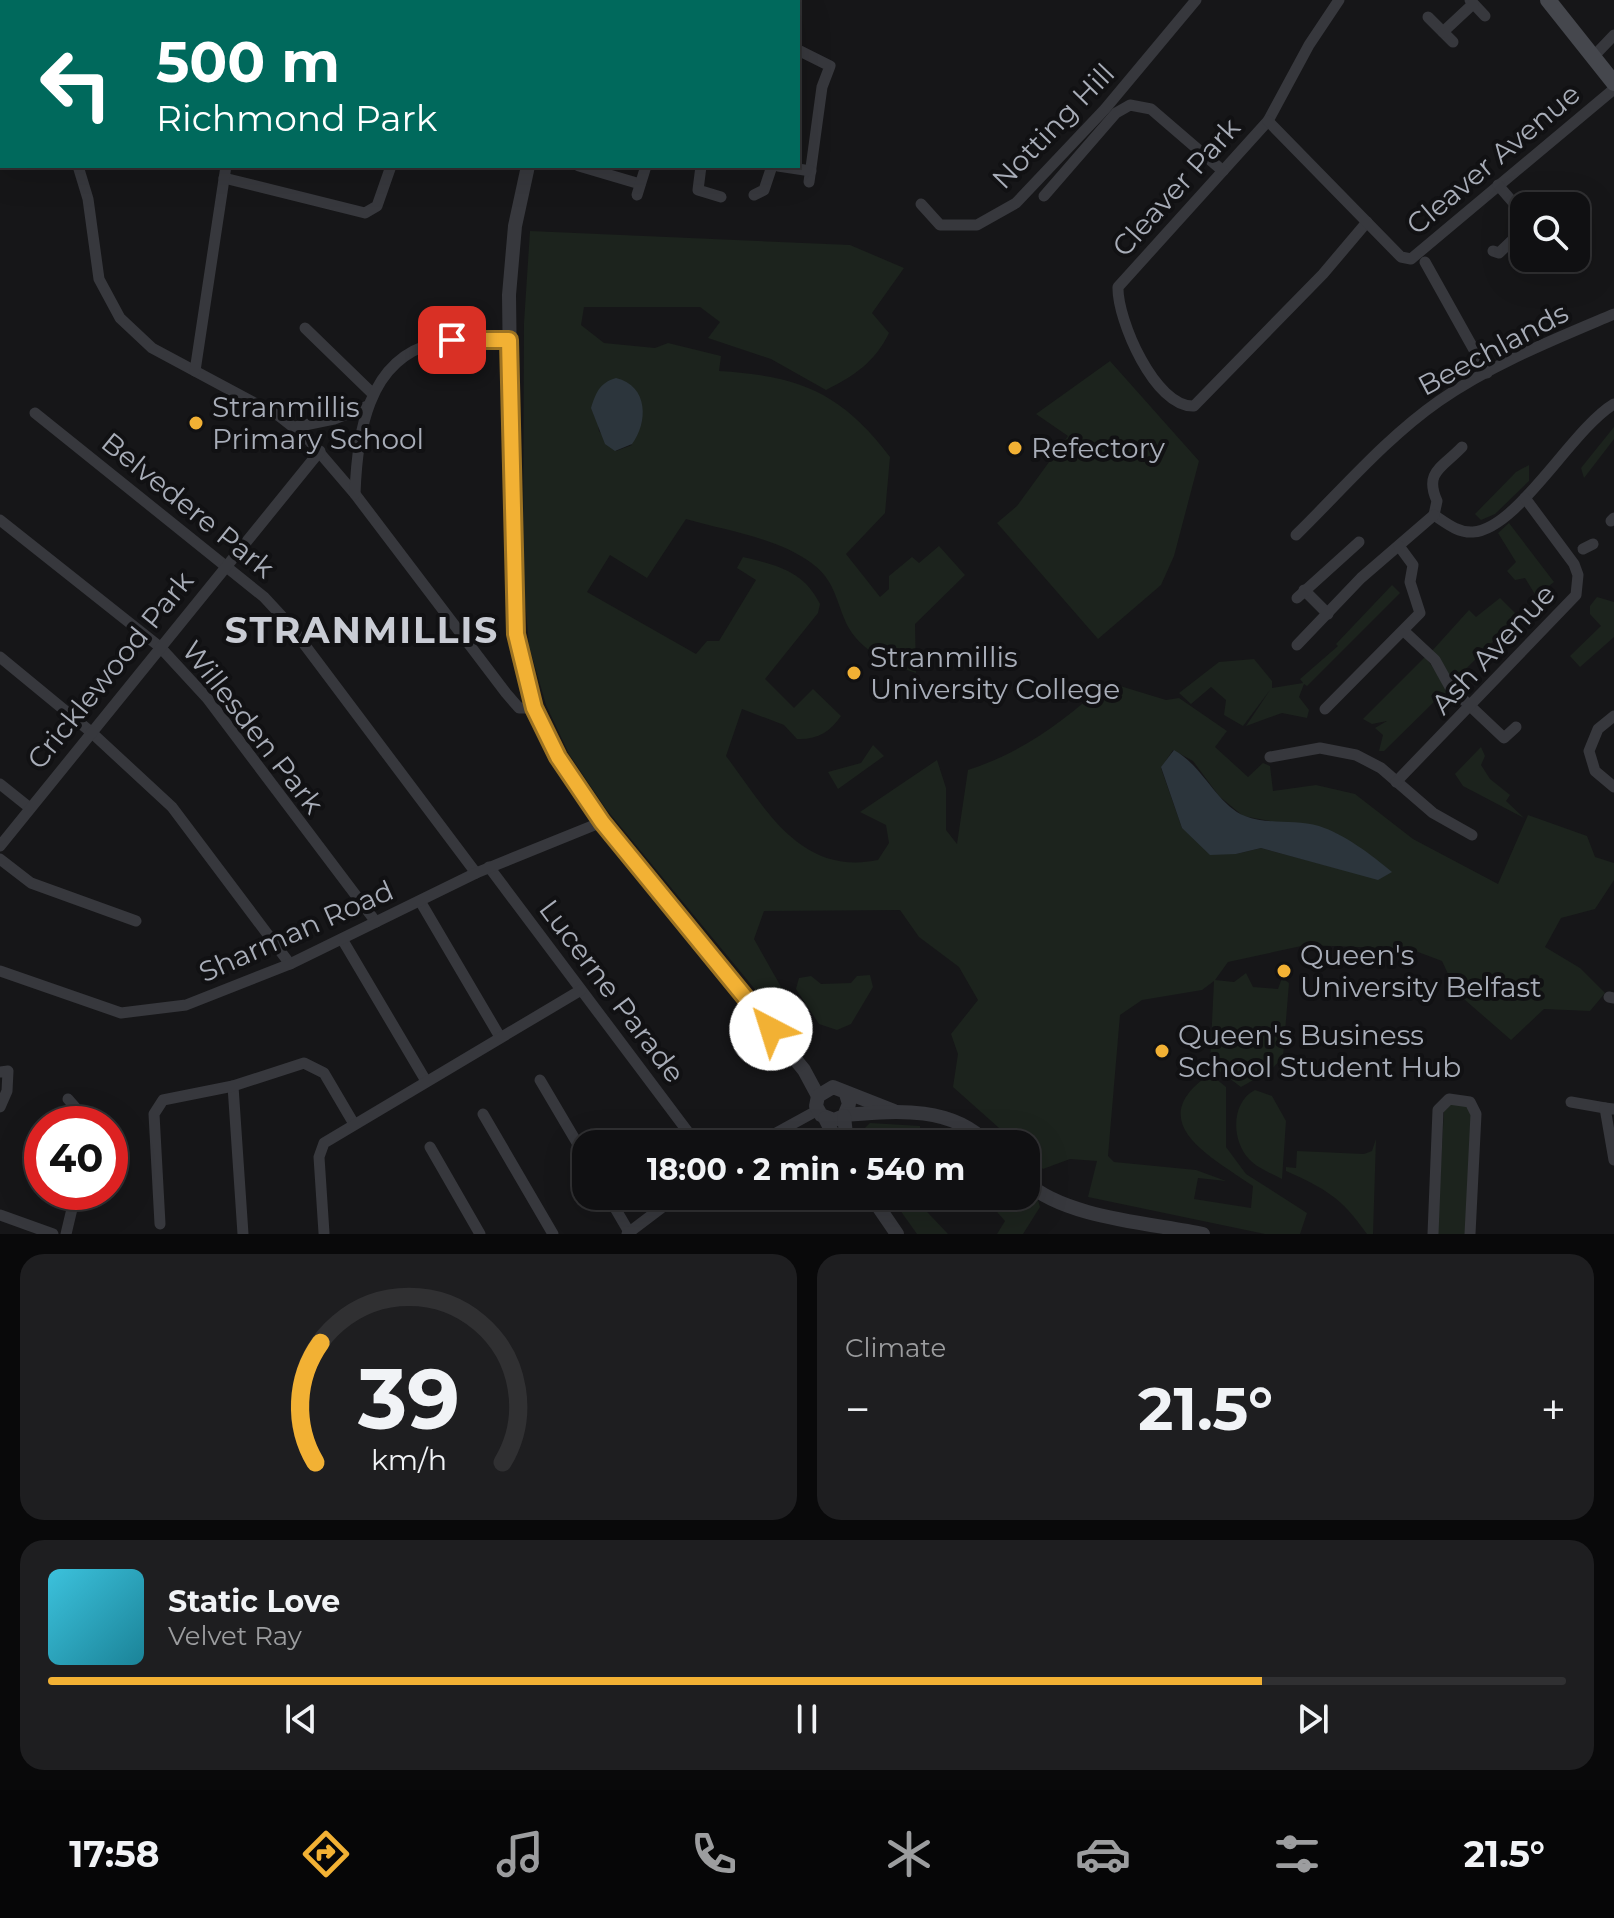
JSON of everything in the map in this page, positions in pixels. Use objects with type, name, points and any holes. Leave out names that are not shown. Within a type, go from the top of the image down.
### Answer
[{"type":"main road","points":[[1548,0],[1614,83]]},
{"type":"street","name":"Notting Hill","points":[[921,204],[940,225],[963,227],[987,221],[1016,203],[1122,90],[1196,0]]},
{"type":"street","name":"Cleaver Park","points":[[1182,404],[1143,368],[1118,287],[1268,121],[1309,45],[1339,0]]},
{"type":"street","points":[[1443,32],[1471,2],[1485,16]]},
{"type":"street","points":[[1428,17],[1453,42]]},
{"type":"street","points":[[1594,56],[1614,35]]},
{"type":"street","points":[[781,168],[810,177],[822,87],[830,66],[800,51]]},
{"type":"street","name":"Cleaver Avenue","points":[[1182,404],[1194,406],[1200,401],[1367,222],[1401,257],[1411,259],[1614,89]]},
{"type":"street","points":[[1044,196],[1116,113],[1130,105],[1151,109],[1223,171]]},
{"type":"street","points":[[1268,121],[1367,222]]},
{"type":"street","points":[[79,168],[88,199],[99,279],[111,305],[142,341],[295,427],[320,451],[355,494],[506,693],[519,708],[534,708]]},
{"type":"street","points":[[195,371],[225,172],[365,213],[372,211],[381,200],[390,168]]},
{"type":"street","points":[[528,168],[511,265],[509,340],[513,602],[516,634],[534,708],[558,757],[602,822],[804,1070],[834,1120],[845,1115],[894,1111]]},
{"type":"street","points":[[584,168],[638,190],[645,168]]},
{"type":"street","points":[[701,168],[698,190],[721,197]]},
{"type":"street","points":[[754,195],[764,190],[774,168]]},
{"type":"street","points":[[1498,185],[1510,199]]},
{"type":"street","points":[[1493,251],[1499,253],[1510,242]]},
{"type":"street","points":[[1425,262],[1487,373]]},
{"type":"street","name":"Beechlands","points":[[1296,535],[1420,415],[1487,373],[1614,314]]},
{"type":"street","points":[[305,328],[373,394]]},
{"type":"street","points":[[355,494],[357,447],[368,406],[395,364],[426,345],[452,340],[509,340]]},
{"type":"street","points":[[1434,515],[1461,531],[1475,532],[1490,526],[1525,498],[1576,437],[1614,404]]},
{"type":"street","points":[[295,427],[346,416],[368,406]]},
{"type":"street","name":"Belvedere Park","points":[[35,413],[264,597],[289,624],[476,873]]},
{"type":"street","points":[[1297,645],[1434,515],[1437,501],[1431,489],[1432,479],[1462,447]]},
{"type":"street","name":"Cricklewood Park","points":[[0,846],[320,451]]},
{"type":"street","name":"Ash Avenue","points":[[1396,782],[1571,605],[1579,587],[1580,551],[1525,498]]},
{"type":"street","name":"Willesden Park","points":[[0,520],[160,647],[207,698],[376,922]]},
{"type":"street","points":[[1328,614],[1301,594],[1359,542]]},
{"type":"street","points":[[1325,709],[1418,618],[1420,608],[1410,582],[1412,562],[1399,546]]},
{"type":"street","points":[[1405,632],[1435,660],[1450,687],[1504,738],[1516,727]]},
{"type":"street","points":[[0,657],[91,732],[172,807],[290,964]]},
{"type":"street","points":[[1614,716],[1598,729],[1589,751],[1595,771],[1614,787]]},
{"type":"street","points":[[1270,757],[1334,749],[1370,761],[1433,813],[1472,835]]},
{"type":"street","points":[[0,784],[30,808]]},
{"type":"street","name":"Sharman Road","points":[[0,971],[105,1009],[138,1013],[186,1005],[290,964],[489,867],[602,822]]},
{"type":"street","points":[[0,859],[31,883],[136,921]]},
{"type":"street","name":"Lucerne Parade","points":[[489,867],[686,1130]]},
{"type":"street","points":[[420,901],[500,1037]]},
{"type":"street","points":[[342,939],[426,1081]]},
{"type":"street","points":[[324,1233],[320,1149],[330,1138],[581,990]]},
{"type":"street","points":[[160,1224],[155,1107],[163,1100],[233,1086],[310,1064],[324,1073],[354,1124]]},
{"type":"street","points":[[0,1072],[8,1071],[7,1091],[0,1107]]},
{"type":"street","points":[[540,1080],[572,1134]]},
{"type":"street","points":[[233,1086],[243,1234]]},
{"type":"street","points":[[779,1130],[822,1103],[837,1088],[894,1111],[961,1122],[971,1130]]},
{"type":"street","points":[[846,1094],[849,1104],[845,1115],[846,1130]]},
{"type":"street","points":[[68,1099],[74,1106]]},
{"type":"street","points":[[1433,1234],[1438,1110],[1449,1099],[1470,1102],[1476,1114],[1470,1234]]},
{"type":"street","points":[[1571,1102],[1610,1108],[1614,1160]]},
{"type":"street","points":[[822,1103],[833,1130]]},
{"type":"street","points":[[483,1114],[553,1234]]},
{"type":"street","points":[[430,1147],[480,1234]]},
{"type":"street","points":[[1040,1193],[1067,1205],[1173,1231],[1203,1234]]},
{"type":"street","points":[[66,1234],[72,1210]]},
{"type":"street","points":[[616,1210],[628,1233],[658,1210]]},
{"type":"street","points":[[881,1210],[897,1234]]},
{"type":"street","points":[[0,1215],[53,1234]]},
{"type":"shaded area","points":[[530,231],[850,245],[904,268],[872,313],[889,333],[883,343],[863,367],[826,390],[771,359],[708,338],[720,322],[700,307],[584,307],[581,325],[604,343],[655,348],[668,343],[721,356],[719,371],[773,377],[795,383],[835,403],[854,417],[890,457],[885,513],[846,554],[880,597],[889,589],[889,576],[912,557],[919,563],[939,546],[965,575],[915,624],[916,673],[884,660],[864,646],[849,629],[826,577],[814,565],[785,548],[686,519],[647,578],[610,555],[587,592],[696,654],[707,641],[719,641],[756,580],[737,568],[743,557],[788,571],[813,593],[820,604],[818,613],[765,679],[794,708],[813,689],[841,716],[822,734],[797,739],[784,725],[742,709],[726,756],[788,834],[806,848],[827,858],[851,862],[878,860],[889,843],[886,825],[860,812],[937,760],[946,788],[946,830],[957,844],[968,770],[1008,754],[1042,734],[1107,682],[1166,700],[1179,698],[1227,731],[1215,747],[1248,777],[1263,763],[1270,766],[1273,791],[1316,785],[1355,794],[1413,839],[1498,884],[1528,815],[1587,836],[1595,857],[1614,863],[1614,880],[1595,909],[1561,918],[1545,947],[1580,968],[1605,993],[1590,1011],[1544,1009],[1511,1040],[1457,993],[1442,961],[1410,949],[1306,945],[1228,962],[1215,980],[1234,982],[1246,973],[1253,987],[1278,989],[1282,978],[1289,983],[1283,1057],[1271,1070],[1241,1087],[1210,1064],[1214,981],[1202,990],[1142,1000],[1120,1015],[1108,1156],[1114,1162],[1196,1170],[1226,1181],[1198,1178],[1194,1199],[1251,1208],[1253,1186],[1203,1150],[1182,1123],[1181,1108],[1190,1091],[1210,1074],[1226,1087],[1226,1147],[1246,1174],[1307,1213],[1300,1234],[1265,1234],[1088,1197],[1097,1161],[1070,1159],[1043,1169],[1040,1166],[1040,1130],[1001,1130],[953,1087],[958,1054],[951,1034],[978,1000],[959,967],[919,937],[900,910],[764,911],[754,939],[810,1038],[806,1051],[606,809],[569,754],[546,705],[529,646],[523,577],[524,323]],"holes":[[[597,418],[632,445],[616,451],[599,431]],[[1173,750],[1193,761],[1219,796],[1243,816],[1270,821],[1378,879],[1261,848],[1236,854],[1182,828],[1161,768]]]},
{"type":"shaded area","points":[[1110,361],[1199,461],[1174,556],[1161,585],[1098,639],[997,523],[1017,506],[1068,436],[1036,414]]},
{"type":"shaded area","points":[[616,378],[635,389],[640,397],[643,416],[632,444],[615,451],[605,444],[591,408],[599,389]]},
{"type":"shaded area","points":[[1614,427],[1614,439],[1584,478],[1581,468]]},
{"type":"shaded area","points":[[1529,465],[1529,481],[1495,514],[1481,520],[1475,514],[1516,472]]},
{"type":"shaded area","points":[[1509,523],[1554,582],[1536,596],[1525,578],[1515,580],[1507,571],[1516,562],[1498,533]]},
{"type":"shaded area","points":[[1392,585],[1400,593],[1307,686],[1304,684],[1299,697],[1309,710],[1307,718],[1282,713],[1246,726],[1270,690],[1243,726],[1224,715],[1226,700],[1211,687],[1191,704],[1179,693],[1219,662],[1254,659],[1272,681],[1272,688],[1303,683],[1300,679],[1338,646],[1336,644]]},
{"type":"shaded area","points":[[1597,597],[1614,602],[1614,637],[1580,667],[1570,656],[1601,626],[1590,614],[1590,606]]},
{"type":"shaded area","points":[[1500,598],[1518,616],[1457,678],[1463,684],[1459,688],[1432,651],[1469,610],[1476,617]]},
{"type":"shaded area","points":[[1425,657],[1458,702],[1455,705],[1442,694],[1384,751],[1379,751],[1383,735],[1375,728],[1387,721],[1372,724],[1363,719]]},
{"type":"shaded area","points":[[873,745],[884,756],[838,789],[828,772],[861,763]]},
{"type":"shaded area","points":[[1481,747],[1485,756],[1481,765],[1490,779],[1510,795],[1506,801],[1524,818],[1463,786],[1455,774]]},
{"type":"shaded area","points":[[1174,750],[1194,766],[1235,811],[1254,819],[1319,826],[1338,834],[1392,872],[1378,880],[1261,848],[1236,854],[1210,855],[1182,828],[1161,767]]},
{"type":"shaded area","points":[[870,975],[873,987],[851,1024],[837,1030],[819,1024],[796,989],[799,978],[811,976],[821,984],[851,983],[857,976]]},
{"type":"shaded area","points":[[1255,1090],[1272,1096],[1286,1121],[1282,1179],[1252,1162],[1239,1142],[1238,1112],[1241,1103]]},
{"type":"shaded area","points":[[1449,1104],[1468,1104],[1472,1111],[1467,1234],[1437,1234],[1444,1111]]},
{"type":"shaded area","points":[[870,1123],[920,1126],[920,1130],[863,1130]]},
{"type":"shaded area","points":[[1376,1139],[1373,1234],[1367,1234],[1332,1195],[1286,1171],[1286,1167],[1296,1168],[1297,1151],[1364,1154],[1372,1151]]},
{"type":"shaded area","points":[[900,1210],[925,1210],[948,1234],[917,1234]]},
{"type":"shaded area","points":[[995,1210],[1038,1210],[1023,1234],[997,1234],[1005,1221]]},
{"type":"place","name":"Stranmillis Primary School","points":[[196,423]]},
{"type":"place","name":"Refectory","points":[[1015,448]]},
{"type":"place","name":"Stranmillis University College","points":[[854,673]]},
{"type":"place","name":"Queen's University Belfast","points":[[1284,971]]},
{"type":"place","name":"Queen's Business School Student Hub","points":[[1162,1051]]},
{"type":"district","name":"STRANMILLIS","points":[[362,630]]},
{"type":"route","points":[[452,340],[509,340],[513,602],[516,634],[534,708],[558,757],[602,822],[771,1029]]}]
